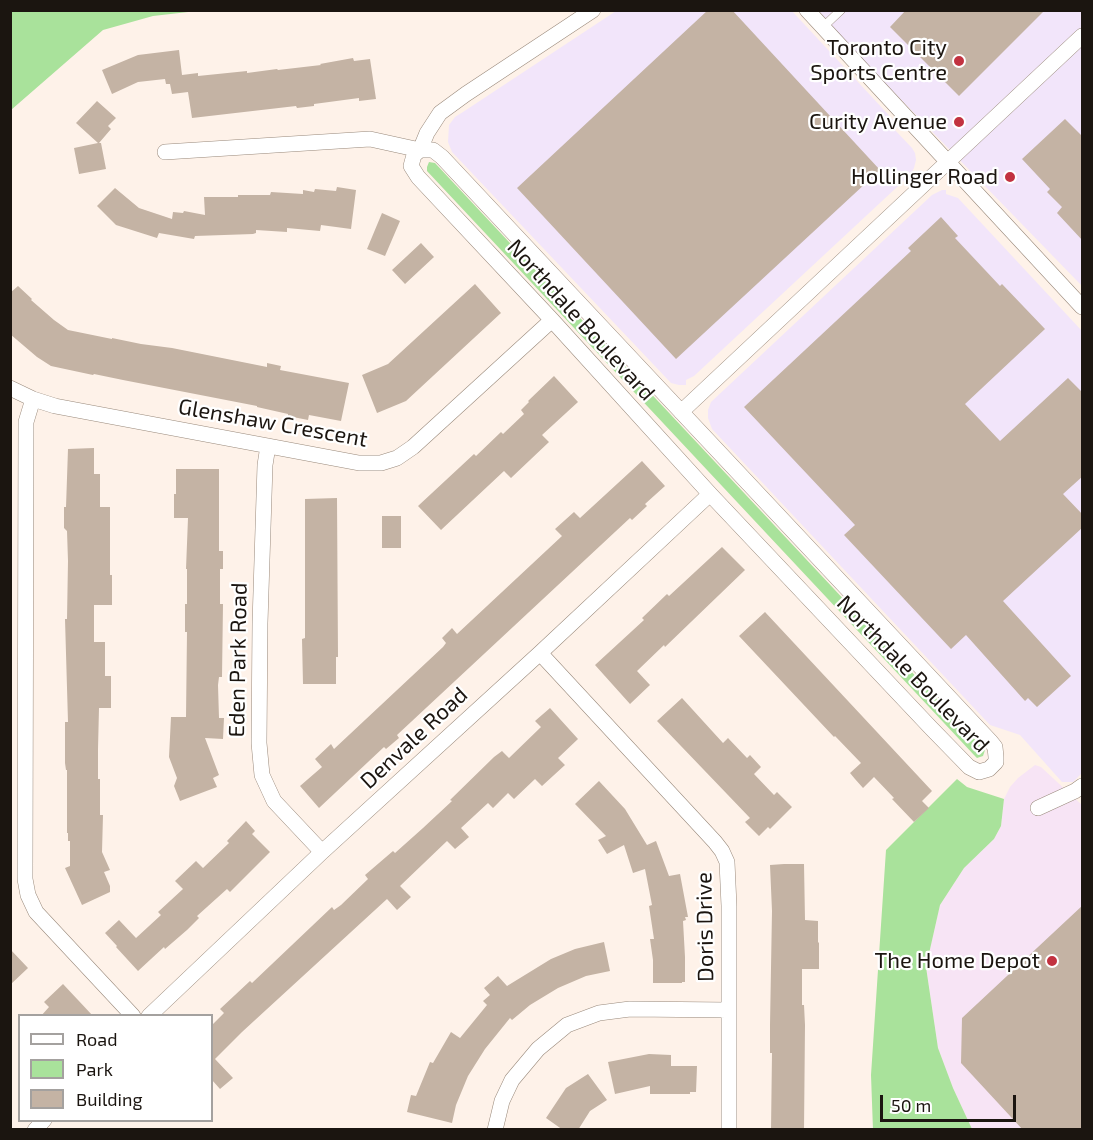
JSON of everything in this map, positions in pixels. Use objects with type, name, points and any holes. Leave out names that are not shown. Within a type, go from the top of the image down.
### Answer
[{"type":"street","points":[[420,150],[427,133],[440,113],[593,10]]},
{"type":"street","points":[[807,10],[1083,307]]},
{"type":"street","points":[[681,412],[1083,36]]},
{"type":"street","name":"Northdale Boulevard","points":[[165,152],[370,139],[420,150],[433,150],[991,742],[995,747],[996,757],[993,766],[979,772],[969,767],[710,494],[418,177],[411,166],[414,155],[420,150]]},
{"type":"street","name":"Glenshaw Crescent","points":[[10,388],[55,406],[371,464],[390,461],[413,447],[552,320]]},
{"type":"street","points":[[33,399],[26,422],[25,879],[28,895],[36,912],[131,1014]]},
{"type":"street","name":"Eden Park Road","points":[[268,446],[265,465],[260,623],[259,743],[262,775],[274,801],[322,852]]},
{"type":"street","name":"Denvale Road","points":[[151,1014],[322,852],[710,494]]},
{"type":"street","name":"Doris Drive","points":[[540,653],[704,829],[722,851],[727,862],[729,1130]]},
{"type":"street","points":[[1038,807],[1083,786]]},
{"type":"street","points":[[495,1130],[502,1101],[512,1080],[538,1049],[567,1025],[599,1013],[630,1009],[728,1010]]},
{"type":"lane","points":[[823,27],[841,10]]},
{"type":"shaded area","points":[[791,10],[898,125],[894,129],[915,153],[914,168],[910,175],[694,376],[686,380],[686,385],[671,383],[452,152],[448,142],[449,125],[455,117],[616,11]]},
{"type":"shaded area","points":[[815,11],[1082,11],[1082,286]]},
{"type":"shaded area","points":[[942,190],[958,198],[1082,331],[1082,773],[1073,782],[1062,782],[1020,735],[990,725],[712,429],[708,418],[711,402],[932,195]]},
{"type":"shaded area","points":[[1035,765],[1041,767],[1082,805],[1082,1129],[972,1129],[938,1048],[926,967],[940,905],[964,868],[994,839],[1001,826],[1004,799],[1010,787]]},
{"type":"green space","points":[[11,10],[197,11],[153,16],[103,30],[11,110]]},
{"type":"green space","points":[[429,162],[435,163],[985,750],[983,756],[977,758],[974,755],[427,171]]},
{"type":"green space","points":[[957,779],[967,787],[1004,799],[1001,826],[994,839],[964,868],[940,905],[926,967],[938,1048],[972,1129],[873,1130],[871,1075],[886,850]]},
{"type":"building","points":[[708,10],[732,10],[880,170],[676,359],[517,188]]},
{"type":"building","name":"Toronto City Sports Centre","points":[[906,10],[1045,10],[959,96],[890,27]]},
{"type":"building","points":[[179,50],[182,75],[198,73],[198,76],[278,70],[321,65],[353,58],[354,61],[370,59],[376,99],[359,101],[359,98],[314,104],[314,106],[192,118],[188,92],[172,94],[170,84],[166,84],[165,79],[138,82],[112,94],[102,70],[138,55]]},
{"type":"building","points":[[97,101],[116,118],[108,126],[111,129],[99,143],[101,143],[106,169],[79,174],[74,148],[98,143],[76,123]]},
{"type":"building","points":[[1065,119],[1083,137],[1083,241],[1057,213],[1062,207],[1047,192],[1050,189],[1022,159]]},
{"type":"building","points":[[337,187],[356,190],[351,229],[321,225],[320,231],[287,228],[287,232],[256,230],[253,234],[195,236],[194,239],[159,233],[157,238],[116,225],[97,206],[115,188],[139,208],[172,219],[173,212],[183,213],[184,211],[205,215],[204,197],[270,195],[271,192],[303,194],[303,190],[336,191]]},
{"type":"building","points":[[382,213],[400,221],[385,256],[367,249]]},
{"type":"building","points":[[941,217],[958,236],[955,238],[1045,329],[965,404],[1000,441],[1068,378],[1083,393],[1083,476],[1063,494],[1083,515],[1083,527],[1003,601],[1071,676],[1037,707],[1028,698],[1025,701],[966,635],[951,649],[844,535],[855,525],[744,407],[911,251],[908,248]]},
{"type":"building","points":[[421,243],[434,257],[405,284],[392,270]]},
{"type":"building","points":[[475,284],[501,313],[406,401],[377,413],[362,375],[388,364]]},
{"type":"building","points":[[18,286],[31,300],[68,330],[267,367],[267,363],[281,366],[280,370],[349,383],[341,421],[309,415],[308,420],[257,406],[51,366],[10,334],[10,293]]},
{"type":"building","points":[[554,376],[578,402],[542,435],[549,442],[511,478],[504,471],[441,530],[418,506],[474,454],[476,456],[524,414],[521,410],[528,401]]},
{"type":"building","points":[[94,448],[94,474],[100,474],[100,507],[110,507],[112,605],[94,605],[94,642],[105,642],[105,676],[111,676],[111,708],[99,708],[98,749],[100,815],[103,815],[102,852],[110,870],[104,872],[110,892],[82,905],[65,868],[70,866],[70,841],[68,841],[67,833],[65,763],[65,722],[68,722],[65,619],[67,619],[68,561],[64,507],[66,507],[68,449]]},
{"type":"building","points":[[642,461],[665,486],[645,504],[647,506],[632,520],[630,518],[397,735],[399,738],[386,749],[384,747],[319,808],[300,786],[322,767],[315,759],[331,744],[334,749],[443,647],[446,643],[442,638],[452,628],[457,634],[562,536],[555,529],[574,512],[580,518]]},
{"type":"building","points":[[176,469],[219,469],[219,551],[223,551],[223,569],[220,569],[220,604],[223,604],[222,677],[219,677],[218,685],[219,718],[224,718],[223,739],[205,738],[219,775],[213,778],[217,787],[180,801],[174,786],[177,778],[169,757],[171,717],[186,717],[185,604],[187,604],[188,518],[174,518]]},
{"type":"building","points":[[337,498],[338,657],[336,657],[336,684],[303,684],[305,499]]},
{"type":"building","points":[[382,516],[401,516],[401,548],[382,548]]},
{"type":"building","points":[[722,547],[745,570],[637,671],[650,685],[630,704],[595,665],[644,620],[642,618],[667,594],[669,596]]},
{"type":"building","points":[[765,612],[932,791],[922,801],[929,808],[914,822],[874,777],[863,788],[850,773],[861,763],[739,636]]},
{"type":"building","points":[[682,698],[723,743],[728,738],[747,758],[750,755],[761,767],[754,774],[774,795],[777,792],[792,807],[770,829],[768,827],[759,836],[745,822],[750,818],[657,721]]},
{"type":"building","points":[[550,708],[578,739],[558,758],[565,765],[542,786],[535,779],[514,799],[508,793],[493,808],[488,803],[461,828],[469,837],[455,849],[447,841],[400,886],[411,897],[397,910],[387,899],[242,1032],[215,1059],[233,1078],[220,1089],[213,1081],[213,1024],[224,1013],[220,1009],[250,981],[252,983],[332,907],[334,910],[341,905],[368,879],[365,875],[423,828],[494,757],[502,751],[509,758],[541,727],[535,721]]},
{"type":"building","points":[[599,781],[625,809],[647,845],[656,841],[669,876],[680,874],[688,917],[685,917],[686,920],[683,921],[685,982],[653,983],[650,939],[654,939],[649,906],[652,905],[645,869],[633,873],[624,845],[607,854],[598,840],[606,836],[575,804]]},
{"type":"building","points":[[246,821],[255,831],[252,834],[270,852],[230,892],[227,889],[197,916],[199,918],[187,930],[138,971],[105,933],[119,920],[136,938],[161,915],[158,912],[183,889],[175,881],[196,861],[203,868],[229,843],[227,841]]},
{"type":"building","points":[[804,864],[805,920],[818,921],[819,969],[802,969],[802,1005],[804,1005],[805,1025],[804,1130],[771,1130],[772,911],[770,865]]},
{"type":"building","name":"The Home Depot","points":[[1083,905],[1083,1130],[1023,1130],[961,1063],[962,1018]]},
{"type":"building","points":[[604,942],[610,971],[586,976],[558,988],[530,1005],[512,1020],[510,1018],[485,1049],[468,1076],[456,1105],[452,1123],[407,1112],[411,1095],[416,1096],[430,1062],[433,1063],[451,1032],[460,1038],[487,1005],[483,1001],[490,995],[484,988],[498,976],[507,986],[551,959],[575,949]]},
{"type":"building","points":[[10,949],[28,968],[10,985]]},
{"type":"building","points":[[63,984],[91,1014],[43,1014],[49,1007],[44,1002]]},
{"type":"building","points":[[649,1054],[671,1055],[671,1066],[697,1066],[696,1092],[650,1094],[650,1086],[615,1094],[608,1062]]},
{"type":"building","points":[[588,1074],[607,1100],[590,1111],[578,1130],[563,1130],[546,1118],[566,1088]]},
{"type":"place","name":"Toronto City Sports Centre","points":[[959,61]]},
{"type":"place","name":"Curity Avenue","points":[[959,122]]},
{"type":"place","name":"Hollinger Road","points":[[1010,177]]},
{"type":"place","name":"The Home Depot","points":[[1052,961]]}]
